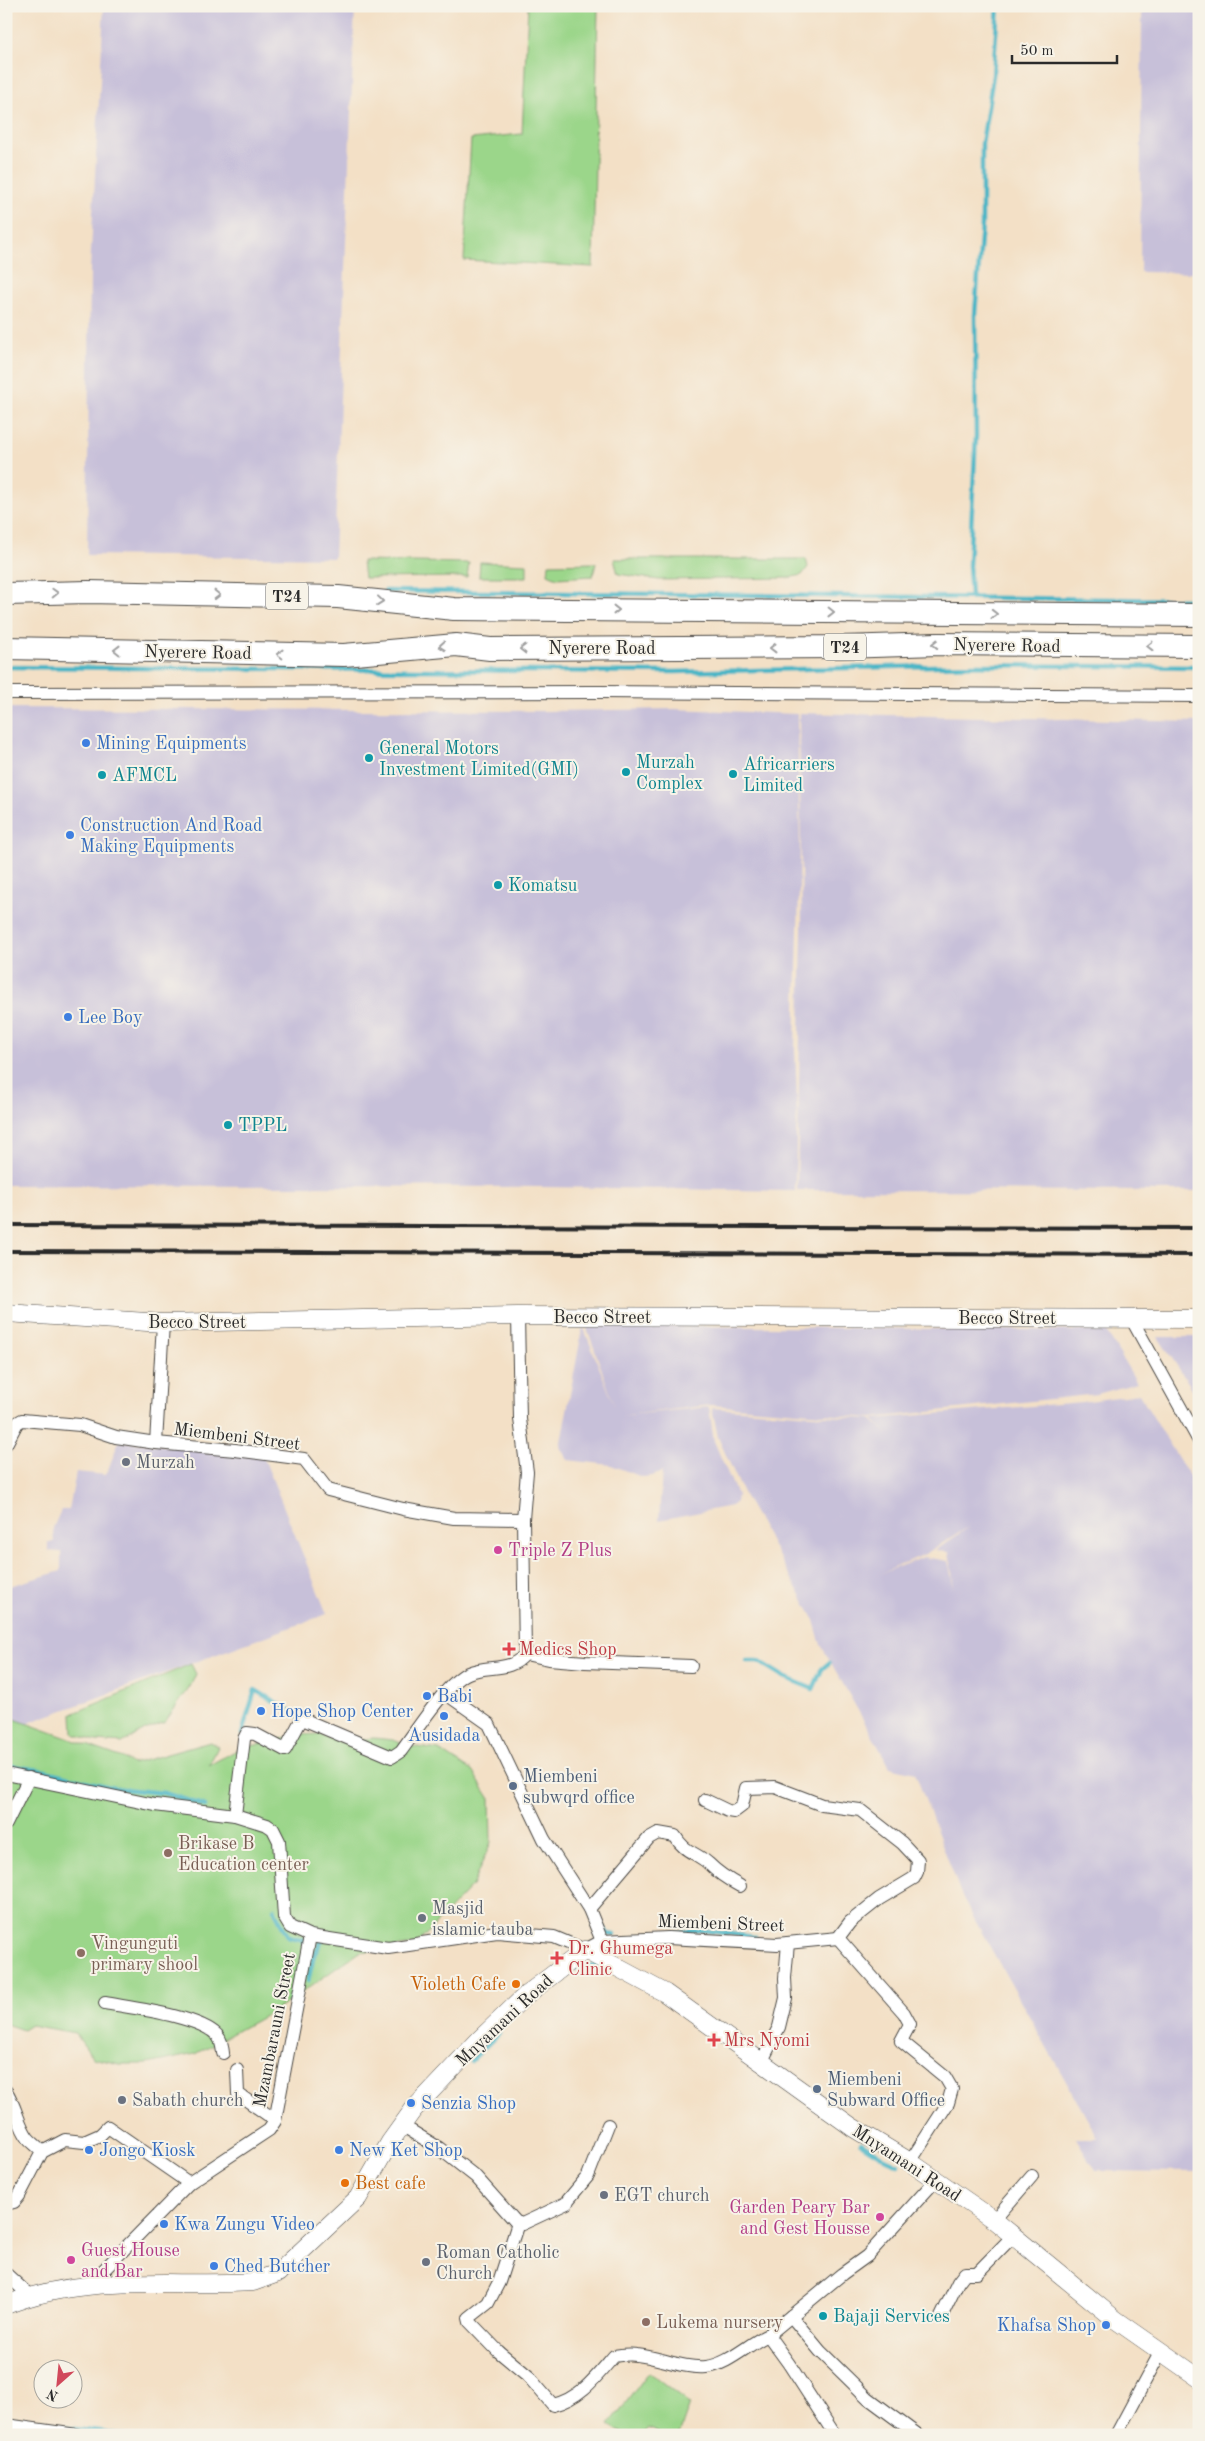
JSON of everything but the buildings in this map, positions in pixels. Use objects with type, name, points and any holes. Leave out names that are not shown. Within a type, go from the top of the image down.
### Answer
[{"type":"highway","name":"Nyerere Road","points":[[6,594],[88,592],[338,597],[482,609],[1199,615]]},
{"type":"highway","name":"Nyerere Road","points":[[6,648],[344,655],[456,645],[490,649],[841,647],[938,644],[1199,646]]},
{"type":"street","points":[[6,693],[608,692],[1199,696]]},
{"type":"street","name":"Becco Street","points":[[6,1313],[163,1324],[518,1316],[1199,1319]]},
{"type":"street","points":[[235,1815],[244,1739],[247,1733],[255,1734],[285,1750],[300,1722],[304,1720],[392,1757],[401,1751],[445,1692],[467,1673],[508,1667],[519,1662],[525,1654],[523,1520],[527,1472],[520,1419],[518,1316]]},
{"type":"street","points":[[1131,1318],[1199,1441]]},
{"type":"street","points":[[156,1443],[163,1324]]},
{"type":"street","name":"Miembeni Street","points":[[6,1444],[17,1423],[26,1419],[80,1425],[116,1437],[304,1459],[328,1490],[403,1510],[454,1518],[523,1520]]},
{"type":"street","points":[[525,1654],[549,1660],[690,1666]]},
{"type":"street","points":[[445,1692],[489,1724],[544,1839],[589,1909],[602,1941]]},
{"type":"street","name":"Mzambarauni Street","points":[[6,1774],[155,1805],[235,1815],[267,1825],[279,1841],[284,1917],[290,1927],[310,1936],[388,1948],[497,1932],[554,1937],[585,1950]]},
{"type":"street","points":[[6,1824],[28,1778]]},
{"type":"street","points":[[705,1800],[734,1812],[742,1806],[746,1788],[775,1787],[822,1805],[860,1810],[902,1843],[918,1860],[917,1872],[914,1878],[879,1899],[850,1922],[838,1938],[860,1960],[904,2013],[910,2024],[901,2040],[940,2071],[952,2088],[948,2102],[910,2162]]},
{"type":"street","points":[[589,1909],[649,1838],[658,1833],[675,1836],[681,1846],[707,1863],[717,1873],[740,1886]]},
{"type":"street","name":"Mzambarauni Street","points":[[89,2285],[189,2182],[269,2130],[275,2120],[310,1936]]},
{"type":"street","name":"Miembeni Street","points":[[585,1950],[602,1941],[668,1938],[788,1943],[838,1938]]},
{"type":"street","points":[[760,2061],[779,2027],[786,1998],[785,1978],[788,1943]]},
{"type":"street","name":"Mnyamani Road","points":[[6,2305],[29,2296],[89,2285],[253,2282],[278,2273],[358,2198],[390,2142],[413,2110],[480,2038],[526,1995],[585,1950],[664,1993],[852,2127],[910,2162],[994,2220],[1160,2353],[1199,2378]]},
{"type":"street","points":[[105,2004],[170,2015],[197,2024],[216,2034],[222,2043],[223,2053]]},
{"type":"street","points":[[237,2070],[238,2094],[275,2120]]},
{"type":"street","points":[[6,2091],[15,2104],[20,2123],[28,2138],[42,2152]]},
{"type":"street","points":[[518,2223],[529,2222],[567,2203],[588,2176],[608,2125]]},
{"type":"street","points":[[403,2126],[439,2148],[476,2177],[518,2223]]},
{"type":"street","points":[[6,2204],[14,2202],[19,2196],[42,2152],[65,2140],[84,2142],[100,2135],[108,2127],[189,2182]]},
{"type":"street","points":[[994,2220],[1032,2176]]},
{"type":"street","points":[[518,2223],[500,2282],[488,2303],[469,2318],[470,2322],[498,2351],[528,2376],[553,2404],[566,2402],[577,2396],[614,2356],[636,2354],[658,2360],[706,2367],[721,2363],[754,2341],[768,2335],[867,2256],[935,2181]]},
{"type":"street","points":[[941,2317],[958,2282],[965,2273],[977,2273],[1013,2236]]},
{"type":"street","points":[[6,2274],[29,2296]]},
{"type":"street","points":[[791,2316],[820,2351],[868,2398],[918,2435]]},
{"type":"street","points":[[768,2335],[835,2435]]},
{"type":"street","points":[[1116,2435],[1160,2353]]},
{"type":"street","points":[[6,2425],[78,2435]]},
{"type":"shaded area","points":[[104,6],[355,6],[334,558],[87,555],[90,270]]},
{"type":"shaded area","points":[[1142,6],[1199,6],[1199,273],[1140,272]]},
{"type":"shaded area","points":[[6,708],[546,711],[675,709],[797,714],[800,851],[795,1049],[797,1099],[795,1191],[542,1187],[6,1185]]},
{"type":"shaded area","points":[[799,713],[1199,722],[1199,1191],[797,1190],[802,929]]},
{"type":"shaded area","points":[[586,1325],[1106,1331],[1137,1383],[1097,1394],[872,1418],[711,1405],[618,1416],[709,1407],[714,1441],[737,1495],[736,1502],[731,1506],[659,1520],[662,1472],[642,1477],[611,1465],[568,1460],[560,1447],[583,1326],[614,1405]]},
{"type":"shaded area","points":[[1158,1337],[1199,1337],[1199,1399]]},
{"type":"shaded area","points":[[1139,1394],[1199,1492],[1199,2172],[1096,2171],[1076,2138],[1098,2138],[963,1899],[915,1773],[890,1767],[821,1645],[813,1617],[744,1495],[718,1437],[712,1408],[871,1419],[888,1434],[873,1419],[1082,1402]],"holes":[[[970,1526],[935,1551],[949,1552],[954,1588],[948,1561],[924,1557],[880,1574],[925,1554]]]},
{"type":"shaded area","points":[[119,1441],[263,1456],[327,1614],[6,1731],[6,1587],[61,1571],[61,1552],[48,1551],[48,1542],[54,1542],[53,1528],[61,1510],[69,1510],[76,1472],[106,1475]]},
{"type":"green space","points":[[528,6],[598,6],[593,267],[464,260],[471,139],[522,134]]},
{"type":"green space","points":[[614,559],[806,559],[808,567],[802,575],[788,578],[659,580],[618,574]]},
{"type":"green space","points":[[362,561],[469,563],[467,577],[364,578]]},
{"type":"green space","points":[[480,562],[527,564],[527,577],[479,577]]},
{"type":"green space","points":[[596,563],[593,576],[557,578],[548,574],[549,564]]},
{"type":"green space","points":[[191,1664],[196,1674],[190,1687],[165,1722],[145,1730],[122,1743],[96,1741],[73,1734],[72,1714]]},
{"type":"green space","points":[[6,1716],[123,1758],[132,1764],[210,1742],[218,1747],[209,1765],[239,1749],[297,1735],[320,1734],[338,1742],[374,1738],[393,1740],[410,1746],[439,1750],[472,1771],[490,1799],[491,1842],[472,1886],[416,1945],[359,1952],[284,2005],[195,2054],[147,2064],[120,2064],[93,2058],[75,2033],[31,2025],[23,2030],[6,2024]]},
{"type":"green space","points":[[649,2372],[690,2404],[679,2435],[662,2435],[649,2428],[643,2435],[625,2435],[609,2425]]},
{"type":"waterway","points":[[971,597],[969,565],[976,436],[975,314],[982,225],[982,144],[993,76],[998,6]]},
{"type":"waterway","points":[[385,591],[1199,600]]},
{"type":"waterway","points":[[6,667],[675,672],[978,665],[1199,667]]},
{"type":"waterway","points":[[747,1661],[758,1661],[784,1677],[813,1689],[822,1669],[829,1663]]},
{"type":"waterway","points":[[242,1734],[255,1690],[302,1718]]},
{"type":"waterway","points":[[6,1765],[45,1771],[113,1788],[164,1793],[205,1806]]},
{"type":"waterway","points":[[224,1819],[269,1832]]},
{"type":"waterway","points":[[274,1909],[288,1936],[304,1940],[303,1943]]},
{"type":"waterway","points":[[602,1925],[608,1934],[614,1935]]},
{"type":"waterway","points":[[671,1933],[701,1930],[755,1937]]},
{"type":"waterway","points":[[308,1981],[314,1955],[322,1940]]},
{"type":"waterway","points":[[572,1969],[586,1965],[599,1966]]},
{"type":"waterway","points":[[294,1989],[291,2001],[295,2005]]},
{"type":"waterway","points":[[471,2061],[499,2033]]},
{"type":"waterway","points":[[861,2143],[898,2164]]},
{"type":"waterway","points":[[52,2426],[122,2435]]},
{"type":"railway","points":[[6,1225],[1199,1228]]},
{"type":"railway","points":[[6,1251],[1199,1255]]},
{"type":"place","name":"Mining Equipments","points":[[86,743]]},
{"type":"place","name":"General Motors Investment Limited(GMI)","points":[[369,758]]},
{"type":"place","name":"Murzah Complex","points":[[626,772]]},
{"type":"place","name":"Africarriers Limited","points":[[733,774]]},
{"type":"place","name":"AFMCL","points":[[102,775]]},
{"type":"place","name":"Construction And Road Making Equipments","points":[[70,835]]},
{"type":"place","name":"Komatsu","points":[[498,885]]},
{"type":"place","name":"Lee Boy","points":[[68,1017]]},
{"type":"place","name":"TPPL","points":[[228,1125]]},
{"type":"place","name":"Murzah","points":[[126,1462]]},
{"type":"place","name":"Triple Z Plus","points":[[498,1550]]},
{"type":"place","name":"Medics Shop","points":[[509,1649]]},
{"type":"place","name":"Babi","points":[[427,1696]]},
{"type":"place","name":"Hope Shop Center","points":[[261,1711]]},
{"type":"place","name":"Ausidada","points":[[444,1716]]},
{"type":"place","name":"Miembeni subwqrd office","points":[[513,1786]]},
{"type":"place","name":"Brikase B Education center","points":[[168,1853]]},
{"type":"place","name":"Masjid islamic tauba","points":[[422,1918]]},
{"type":"place","name":"Vingunguti primary shool","points":[[81,1953]]},
{"type":"place","name":"Dr. Ghumega Clinic","points":[[557,1958]]},
{"type":"place","name":"Violeth Cafe","points":[[516,1984]]},
{"type":"place","name":"Mrs Nyomi","points":[[714,2040]]},
{"type":"place","name":"Miembeni Subward Office","points":[[817,2089]]},
{"type":"place","name":"Sabath church","points":[[122,2100]]},
{"type":"place","name":"Senzia Shop","points":[[411,2103]]},
{"type":"place","name":"Jongo Kiosk","points":[[89,2150]]},
{"type":"place","name":"New Ket Shop","points":[[339,2150]]},
{"type":"place","name":"Best cafe","points":[[345,2183]]},
{"type":"place","name":"EGT church","points":[[604,2195]]},
{"type":"place","name":"Garden Peary Bar and Gest Housse","points":[[880,2217]]},
{"type":"place","name":"Kwa Zungu Video","points":[[164,2224]]},
{"type":"place","name":"Guest House and Bar","points":[[71,2260]]},
{"type":"place","name":"Roman Catholic Church","points":[[426,2262]]},
{"type":"place","name":"Ched Butcher","points":[[214,2266]]},
{"type":"place","name":"Bajaji Services","points":[[823,2316]]},
{"type":"place","name":"Lukema nursery","points":[[646,2322]]},
{"type":"place","name":"Khafsa Shop","points":[[1106,2325]]}]
